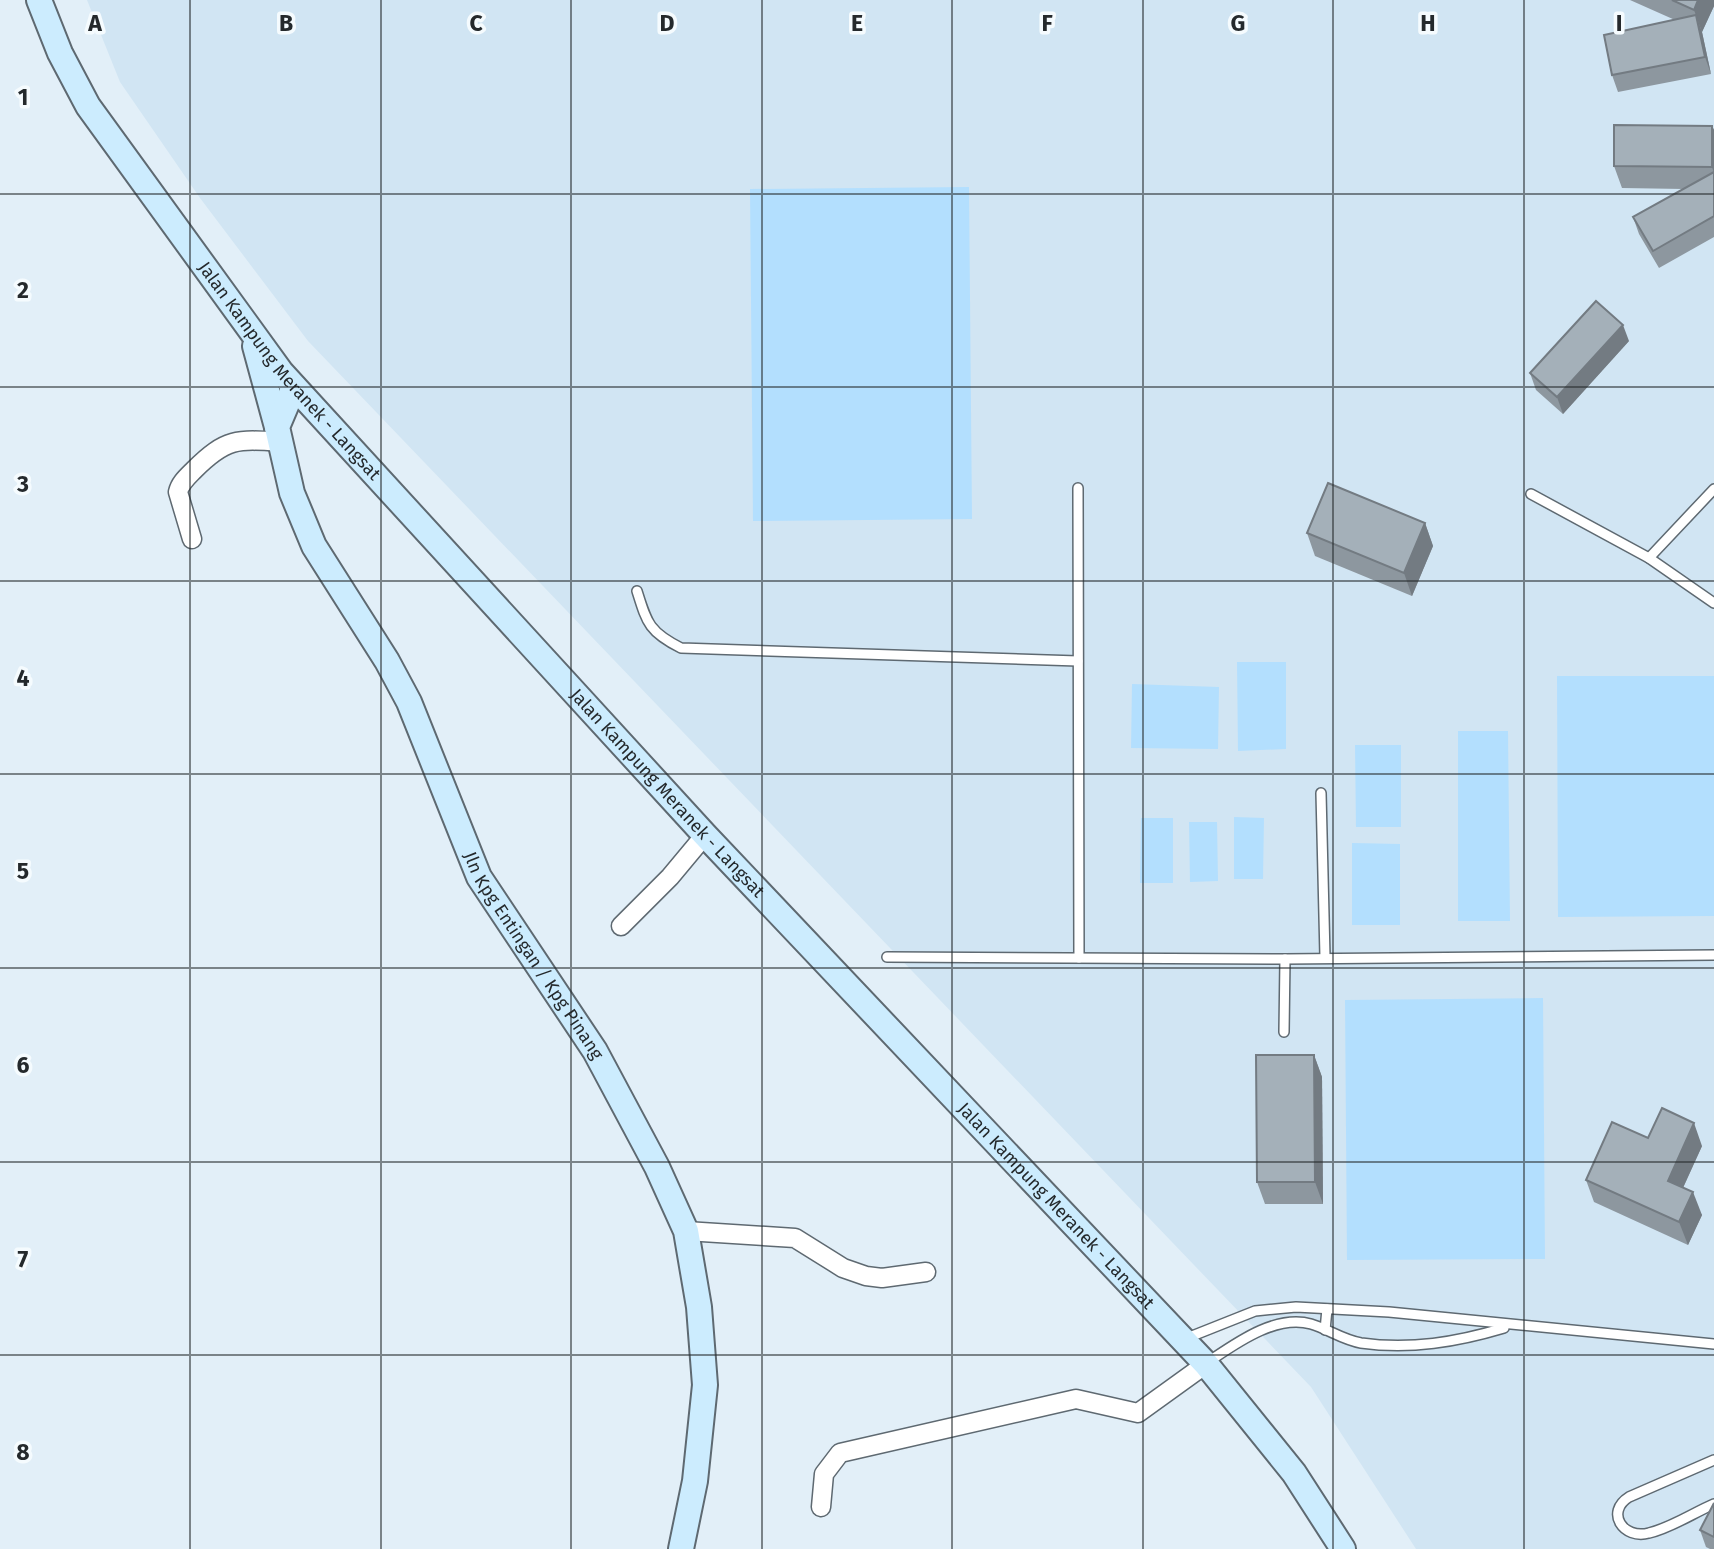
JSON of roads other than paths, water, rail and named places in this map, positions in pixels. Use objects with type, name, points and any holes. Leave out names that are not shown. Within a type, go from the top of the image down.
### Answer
[{"type":"main road","name":"Jalan Kampung Meranek - Langsat","points":[[39,0],[60,53],[88,106],[294,387],[705,835],[1206,1364],[1294,1473],[1343,1549]]},
{"type":"main road","name":"Jln Kpg Entingan / Kpg Pinang","points":[[251,331],[292,493],[313,545],[387,661],[409,702],[480,877],[595,1051],[657,1167],[686,1231],[699,1307],[705,1385],[695,1481],[681,1549]]},
{"type":"main road","points":[[279,434],[294,387]]},
{"type":"main road","points":[[279,434],[316,410]]},
{"type":"street","points":[[192,539],[178,492],[183,482],[220,446],[279,434]]},
{"type":"street","points":[[621,926],[670,877],[705,835]]},
{"type":"street","points":[[686,1231],[795,1238],[843,1268],[866,1276],[882,1278],[926,1272]]},
{"type":"street","points":[[821,1507],[824,1474],[840,1453],[1076,1399],[1138,1413],[1206,1364]]},
{"type":"lane","points":[[1078,488],[1079,958]]},
{"type":"lane","points":[[1649,558],[1714,489]]},
{"type":"lane","points":[[1531,494],[1649,558],[1714,603]]},
{"type":"lane","points":[[637,591],[650,627],[661,638],[681,648],[1079,661]]},
{"type":"lane","points":[[1321,793],[1325,957]]},
{"type":"lane","points":[[887,957],[1285,959],[1714,954]]},
{"type":"lane","points":[[1284,1032],[1285,959]]},
{"type":"lane","points":[[1182,1340],[1255,1311],[1297,1307],[1389,1312],[1714,1345]]},
{"type":"lane","points":[[1325,1329],[1327,1309]]},
{"type":"lane","points":[[1206,1364],[1238,1342],[1279,1325],[1308,1323],[1358,1343],[1391,1346],[1459,1342],[1509,1326]]},
{"type":"lane","points":[[1714,1460],[1629,1497],[1618,1506],[1617,1514],[1621,1527],[1628,1532],[1648,1534],[1714,1504]]}]
